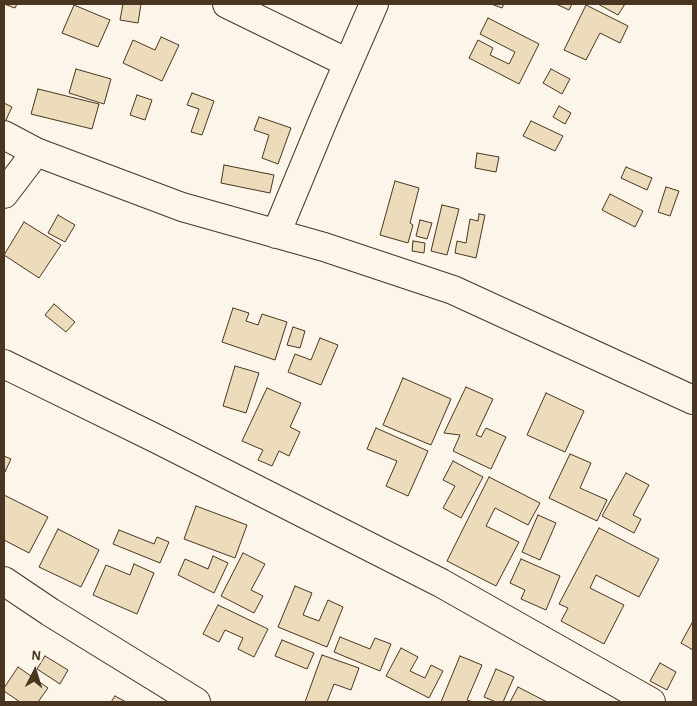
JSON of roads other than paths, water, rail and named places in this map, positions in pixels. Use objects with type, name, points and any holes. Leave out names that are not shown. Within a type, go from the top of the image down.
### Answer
[{"type":"street","points":[[227,4],[348,63]]},
{"type":"street","points":[[276,234],[374,4]]},
{"type":"street","points":[[4,135],[36,152],[182,207],[324,247],[453,290],[693,400]]},
{"type":"street","points":[[4,194],[36,152]]},
{"type":"street","points":[[4,364],[441,583],[651,702]]},
{"type":"street","points":[[4,581],[50,612],[196,702]]}]
